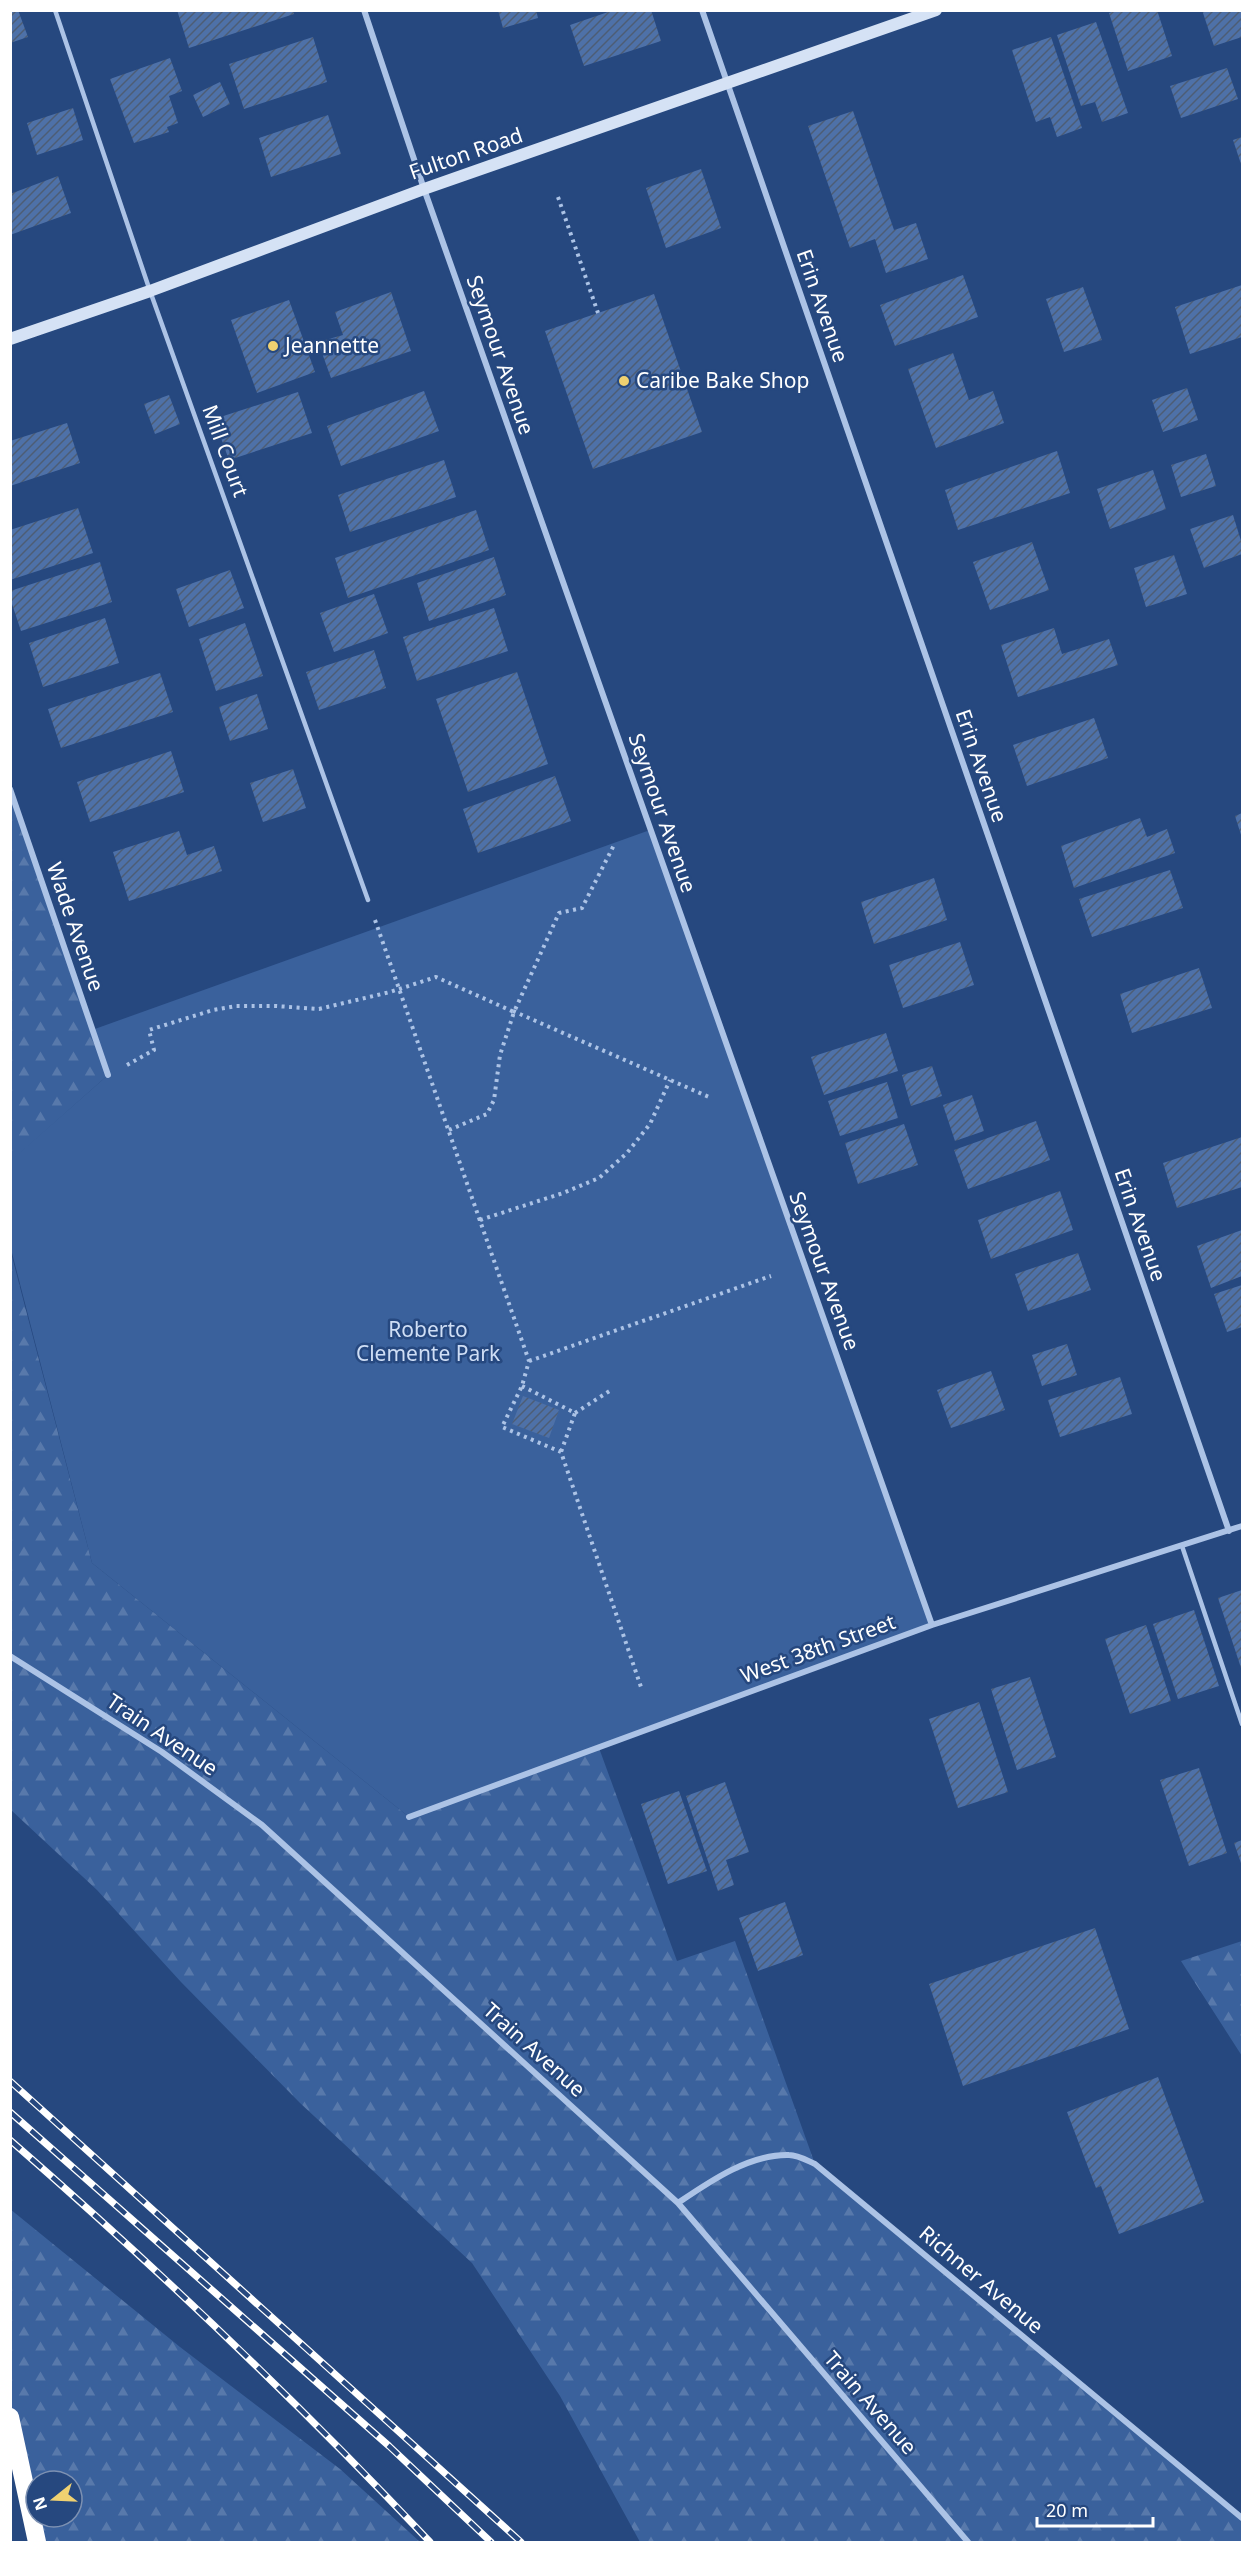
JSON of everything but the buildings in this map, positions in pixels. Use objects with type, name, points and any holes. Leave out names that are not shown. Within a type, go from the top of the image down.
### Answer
[{"type":"highway","points":[[10,2417],[37,2542]]},
{"type":"main road","name":"Fulton Road","points":[[10,339],[150,291],[424,189],[936,10]]},
{"type":"street","name":"Seymour Avenue","points":[[364,10],[424,189],[932,1625]]},
{"type":"street","name":"Erin Avenue","points":[[702,10],[1228,1531]]},
{"type":"street","name":"Wade Avenue","points":[[10,789],[108,1075]]},
{"type":"street","name":"West 38th Street","points":[[409,1817],[932,1625],[1242,1526]]},
{"type":"street","name":"Train Avenue","points":[[10,1656],[162,1752],[262,1825],[678,2203],[968,2542]]},
{"type":"street","name":"Richner Avenue","points":[[678,2203],[713,2180],[759,2160],[790,2155],[815,2163],[1242,2518]]},
{"type":"lane","name":"Mill Court","points":[[55,10],[150,291],[368,900]]},
{"type":"lane","points":[[1182,1546],[1242,1724]]},
{"type":"path","points":[[558,197],[598,314]]},
{"type":"path","points":[[450,1130],[487,1114],[494,1100],[500,1055],[514,1012],[559,913],[582,908],[615,843]]},
{"type":"path","points":[[368,900],[401,988],[529,1361],[522,1386],[502,1427],[561,1452]]},
{"type":"path","points":[[108,1075],[154,1050],[149,1030],[213,1010],[236,1006],[319,1009],[436,977],[709,1097]]},
{"type":"path","points":[[480,1220],[563,1193],[598,1178],[627,1153],[650,1124],[670,1080]]},
{"type":"path","points":[[529,1361],[771,1276]]},
{"type":"path","points":[[522,1386],[575,1413]]},
{"type":"path","points":[[611,1390],[575,1413],[561,1452],[642,1690]]},
{"type":"green space","points":[[10,789],[108,1075],[11,1161],[10,1161]]},
{"type":"green space","name":"Roberto Clemente Park","points":[[650,830],[932,1625],[409,1817],[92,1563],[11,1249],[10,1161],[108,1075],[92,1030]]},
{"type":"green space","points":[[10,1249],[92,1563],[409,1817],[599,1748],[677,1961],[735,1941],[815,2164],[1242,2518],[1242,2542],[640,2542],[560,2396],[472,2263],[300,2103],[181,1982],[97,1890],[11,1810]]},
{"type":"green space","points":[[1242,1941],[1242,2056],[1181,1961]]},
{"type":"green space","points":[[10,2209],[180,2347],[340,2469],[420,2542],[37,2542],[34,2529],[84,2529],[84,2469],[24,2469],[24,2480],[11,2417]]},
{"type":"railway","points":[[10,2081],[521,2542]]},
{"type":"railway","points":[[10,2112],[389,2446],[491,2542]]},
{"type":"railway","points":[[10,2140],[225,2336],[380,2489],[430,2542]]},
{"type":"place","name":"Jeannette","points":[[273,346]]},
{"type":"place","name":"Caribe Bake Shop","points":[[624,381]]}]
